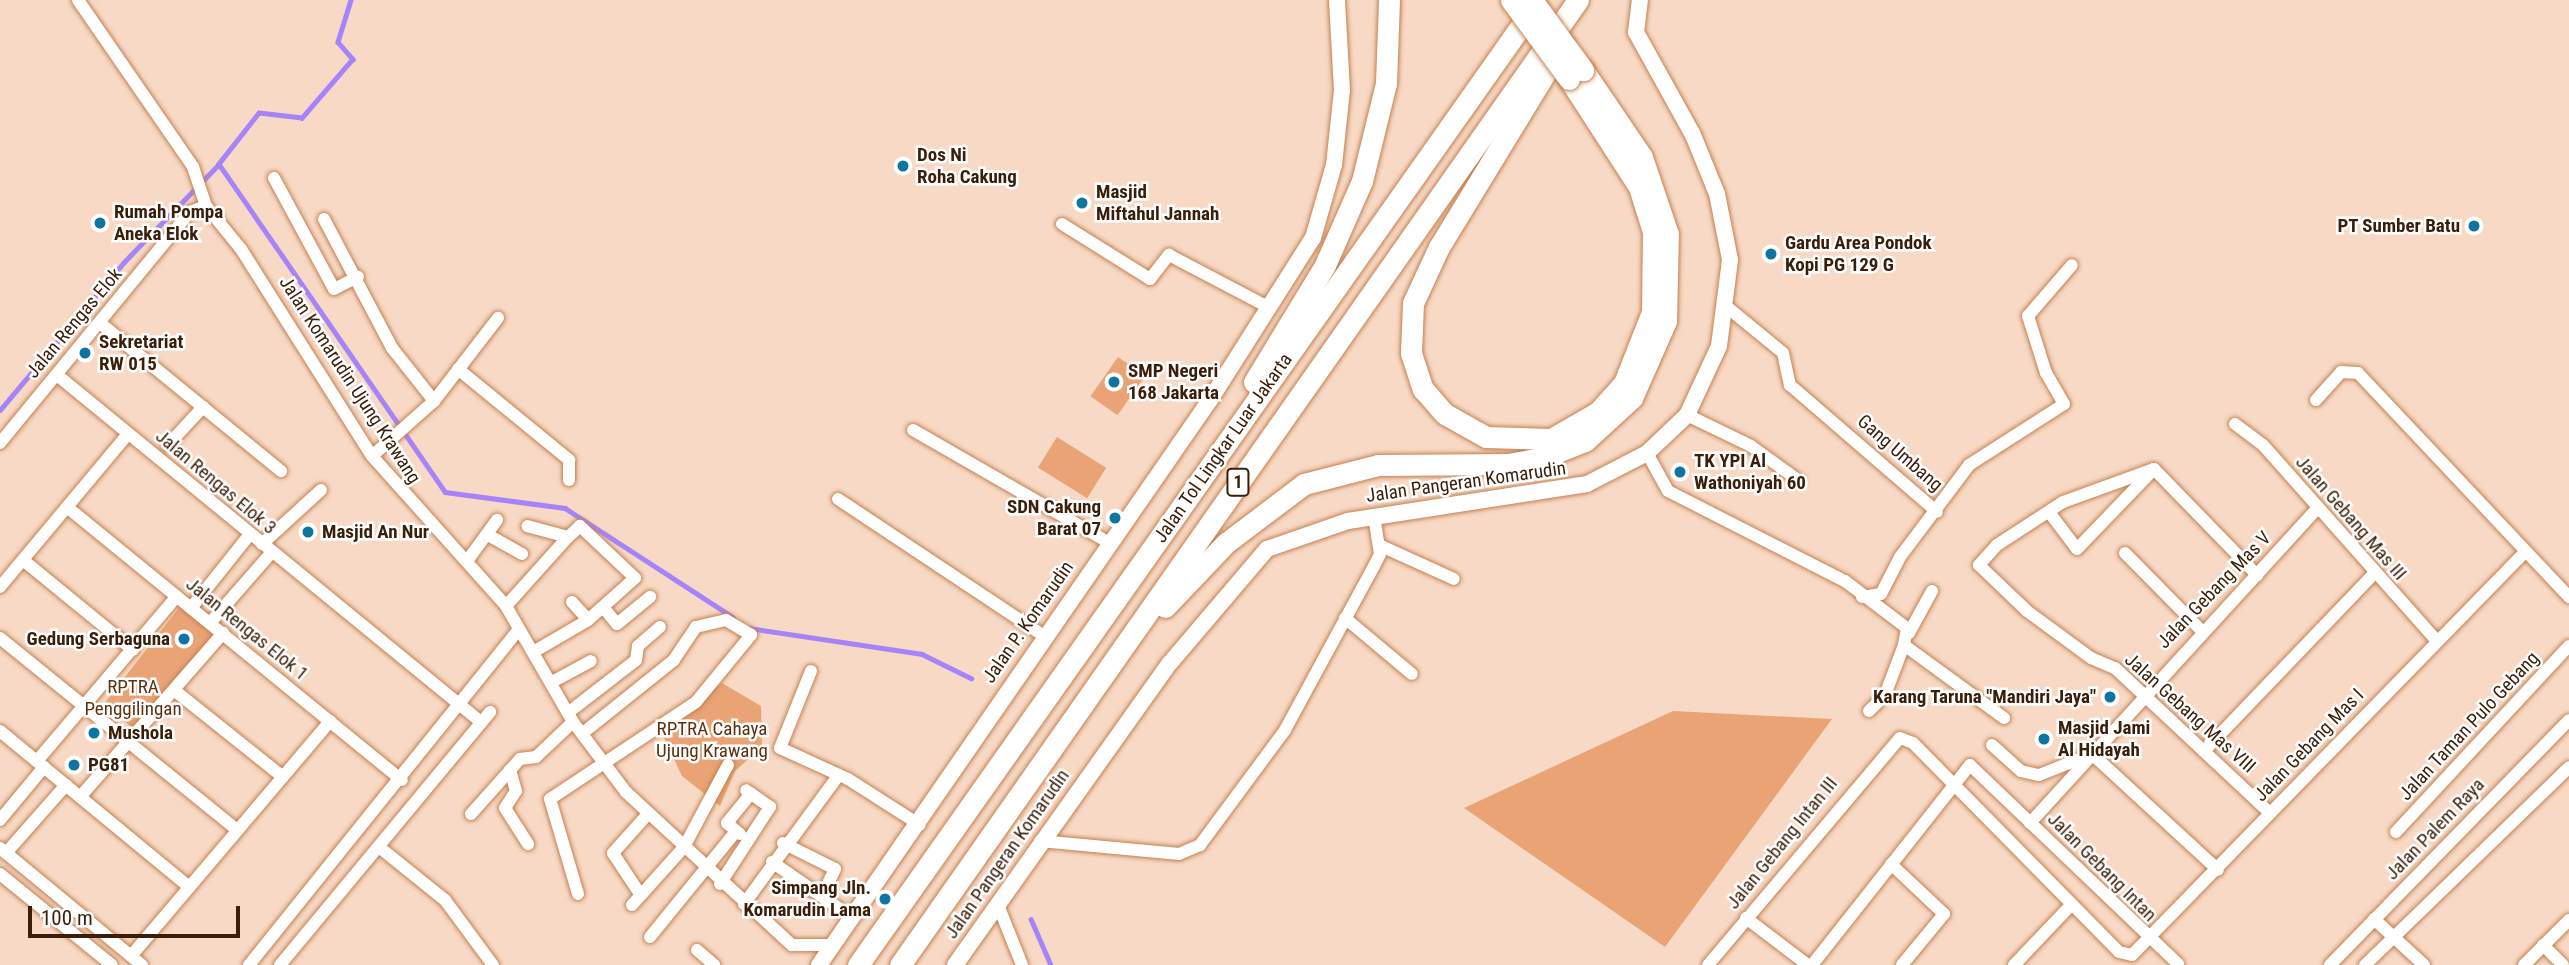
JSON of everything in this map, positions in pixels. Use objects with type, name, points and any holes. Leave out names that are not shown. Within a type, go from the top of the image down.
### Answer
[{"type":"highway","points":[[1171,519],[1351,213],[1386,83],[1388,0]]},
{"type":"highway","points":[[1094,691],[1226,543],[1304,484],[1378,465],[1497,465],[1542,458],[1585,441],[1632,398],[1666,321],[1668,234],[1642,157],[1511,0]]},
{"type":"highway","points":[[1532,0],[1576,75],[1639,187],[1653,232],[1652,312],[1624,383],[1598,412],[1551,439],[1486,438],[1445,414],[1423,389],[1411,353],[1413,303],[1439,247],[1589,0]]},
{"type":"highway","name":"Jalan Tol Lingkar Luar Jakarta","points":[[858,965],[1540,0]]},
{"type":"highway","name":"Jalan Tol Lingkar Luar Jakarta","points":[[900,965],[1577,0]]},
{"type":"street","points":[[78,0],[194,167],[204,189],[206,206]]},
{"type":"street","name":"Jalan P. Komarudin","points":[[821,963],[920,825],[1042,635],[1270,308],[1322,218],[1334,165],[1342,90],[1337,0]]},
{"type":"street","name":"Jalan Pangeran Komarudin","points":[[955,965],[1039,843],[1254,561],[1287,539],[1374,516],[1567,490],[1647,453],[1687,415],[1712,371],[1727,307],[1730,260],[1717,194],[1693,135],[1644,53],[1635,18],[1640,0]]},
{"type":"street","points":[[274,178],[334,289],[358,277]]},
{"type":"street","name":"Jalan Rengas Elok","points":[[0,443],[194,209],[206,206]]},
{"type":"street","name":"Jalan Komarudin Ujung Krawang","points":[[206,206],[241,249],[373,456],[412,507],[467,561],[506,606],[535,651],[571,717],[648,815],[720,884],[792,945],[834,945]]},
{"type":"street","points":[[324,219],[358,277],[393,348],[433,401]]},
{"type":"street","points":[[1062,224],[1150,279],[1169,256],[1270,308]]},
{"type":"street","name":"Gang Umbang","points":[[1727,307],[1783,353],[1790,385],[1937,512],[1951,483],[1986,449],[2064,404],[2046,373],[2028,316],[2072,265]]},
{"type":"street","points":[[373,456],[387,449],[420,416],[498,318]]},
{"type":"street","points":[[100,323],[281,471]]},
{"type":"street","points":[[458,369],[569,460],[569,480]]},
{"type":"street","points":[[2316,400],[2341,372],[2358,373],[2446,459],[2524,553],[2569,597]]},
{"type":"street","name":"Jalan Rengas Elok 3","points":[[57,374],[267,549],[463,706],[486,717],[379,847]]},
{"type":"street","points":[[168,445],[203,407]]},
{"type":"street","points":[[1687,415],[1751,446],[1798,480]]},
{"type":"street","name":"Jalan Gebang Mas III","points":[[2235,424],[2263,445],[2374,574],[2436,640]]},
{"type":"street","points":[[913,430],[1108,542]]},
{"type":"street","points":[[0,587],[128,434]]},
{"type":"street","points":[[1647,453],[1668,491],[1787,548],[1862,597],[1907,639],[2004,718]]},
{"type":"street","points":[[2049,512],[2077,549],[2154,468],[2257,575]]},
{"type":"street","name":"Jalan Gebang Mas VIII","points":[[2154,468],[2099,485],[2049,512],[1997,545],[1980,562],[1982,570],[2027,611],[2091,659],[2115,668],[2270,813]]},
{"type":"street","points":[[210,623],[267,549],[321,491]]},
{"type":"street","points":[[838,499],[1042,635]]},
{"type":"street","name":"Jalan Rengas Elok 1","points":[[67,507],[402,780]]},
{"type":"street","name":"Jalan Gebang Mas V","points":[[2030,823],[2142,694],[2317,509]]},
{"type":"street","points":[[1862,597],[1881,594],[1900,557],[1937,512]]},
{"type":"street","points":[[1039,843],[1179,853],[1200,845],[1264,764],[1345,618],[1379,545],[1374,516]]},
{"type":"street","points":[[467,561],[497,520]]},
{"type":"street","points":[[527,526],[568,537]]},
{"type":"street","points":[[506,606],[580,526],[635,578],[589,620],[535,651]]},
{"type":"street","points":[[191,608],[250,534]]},
{"type":"street","points":[[488,535],[522,554]]},
{"type":"street","points":[[1379,545],[1454,579]]},
{"type":"street","points":[[2125,553],[2201,630]]},
{"type":"street","name":"Jalan Gebang Mas I","points":[[2150,942],[2436,640],[2524,553]]},
{"type":"street","points":[[23,560],[133,650]]},
{"type":"street","points":[[2204,751],[2374,574]]},
{"type":"street","points":[[1869,711],[1885,695],[1907,639],[1932,591]]},
{"type":"street","points":[[0,820],[82,705],[133,650],[177,596]]},
{"type":"street","points":[[603,607],[617,624],[650,597]]},
{"type":"street","points":[[572,602],[589,620]]},
{"type":"street","points":[[1345,618],[1412,674]]},
{"type":"street","points":[[579,894],[548,801],[691,705],[739,657],[751,635],[726,620],[696,627],[674,660],[583,733]]},
{"type":"street","points":[[471,814],[520,759],[536,757],[571,717],[636,660],[638,646],[660,627]]},
{"type":"street","points":[[249,965],[463,706],[519,629]]},
{"type":"street","points":[[80,797],[223,634]]},
{"type":"street","points":[[0,638],[237,830]]},
{"type":"street","name":"Jalan Taman Pulo Gebang","points":[[2396,832],[2569,646]]},
{"type":"street","points":[[552,682],[591,661]]},
{"type":"street","points":[[811,671],[777,742],[793,758],[838,776],[920,825]]},
{"type":"street","points":[[174,690],[283,777]]},
{"type":"street","name":"Jalan Palem Raya","points":[[2330,965],[2569,720]]},
{"type":"street","points":[[131,956],[330,721]]},
{"type":"street","points":[[0,731],[190,887]]},
{"type":"street","name":"Jalan Gebang Intan","points":[[1887,746],[1894,739],[1913,743],[1951,784],[2071,905],[2126,956],[2150,942],[1974,766],[1951,784]]},
{"type":"street","name":"Jalan Gebang Intan III","points":[[1709,965],[1887,746]]},
{"type":"street","points":[[1992,746],[2021,771],[2039,775],[2092,754],[2218,870]]},
{"type":"street","points":[[648,815],[613,853],[636,900],[684,848],[728,765]]},
{"type":"street","points":[[2365,965],[2569,767]]},
{"type":"street","points":[[510,769],[516,791],[505,808],[528,845]]},
{"type":"street","points":[[744,904],[785,840],[838,776]]},
{"type":"street","points":[[1746,918],[1810,965],[1951,784]]},
{"type":"street","points":[[66,785],[3,850],[142,965]]},
{"type":"street","points":[[650,937],[708,870],[770,807],[748,792],[728,821],[741,835]]},
{"type":"street","points":[[720,884],[741,835]]},
{"type":"street","points":[[785,840],[835,869],[822,896]]},
{"type":"street","points":[[280,965],[379,847],[445,900],[493,965]]},
{"type":"street","points":[[772,862],[853,918]]},
{"type":"street","points":[[1891,864],[1944,914],[1902,965]]},
{"type":"street","points":[[0,874],[112,965]]},
{"type":"street","points":[[1000,903],[1022,965]]},
{"type":"street","points":[[2014,965],[2071,905]]},
{"type":"street","points":[[2374,919],[2424,965]]},
{"type":"street","points":[[2525,965],[2569,920]]},
{"type":"street","points":[[2150,942],[2178,964]]},
{"type":"street","points":[[2543,945],[2563,965]]},
{"type":"street","points":[[697,950],[714,965]]},
{"type":"street","points":[[806,965],[821,963]]},
{"type":"green space","points":[[1118,357],[1145,376],[1118,415],[1090,396]]},
{"type":"green space","points":[[1057,437],[1106,468],[1087,498],[1038,468]]},
{"type":"green space","name":"RPTRA Penggilingan","points":[[182,604],[218,632],[139,733],[103,705]]},
{"type":"green space","name":"RPTRA Cahaya Ujung Krawang","points":[[722,683],[761,706],[762,747],[735,771],[720,806],[682,776],[660,729]]},
{"type":"green space","points":[[1673,711],[1832,719],[1665,947],[1464,808]]},
{"type":"waterway","points":[[351,0],[338,42],[353,59],[302,118],[259,113],[219,164],[445,492],[565,508],[733,617]]},
{"type":"waterway","points":[[0,410],[124,262],[219,164]]},
{"type":"waterway","points":[[749,628],[922,654],[971,678]]},
{"type":"waterway","points":[[1031,919],[1051,965]]},
{"type":"place","name":"Dos Ni Roha Cakung","points":[[903,166]]},
{"type":"place","name":"Masjid Miftahul Jannah","points":[[1082,203]]},
{"type":"place","name":"Rumah Pompa Aneka Elok","points":[[100,223]]},
{"type":"place","name":"PT Sumber Batu","points":[[2474,226]]},
{"type":"place","name":"Gardu Area Pondok Kopi PG 129 G","points":[[1771,254]]},
{"type":"place","name":"Sekretariat RW 015","points":[[85,353]]},
{"type":"place","name":"SMP Negeri 168 Jakarta","points":[[1114,382]]},
{"type":"place","name":"TK YPI Al Wathoniyah 60","points":[[1680,472]]},
{"type":"place","name":"SDN Cakung Barat 07","points":[[1115,518]]},
{"type":"place","name":"Masjid An Nur","points":[[308,532]]},
{"type":"place","name":"Gedung Serbaguna","points":[[184,639]]},
{"type":"place","name":"Karang Taruna \"Mandiri Jaya\"","points":[[2110,697]]},
{"type":"place","name":"Mushola","points":[[94,733]]},
{"type":"place","name":"Masjid Jami Al Hidayah","points":[[2044,739]]},
{"type":"place","name":"PG81","points":[[74,765]]},
{"type":"place","name":"Simpang Jln. Komarudin Lama","points":[[885,899]]}]
